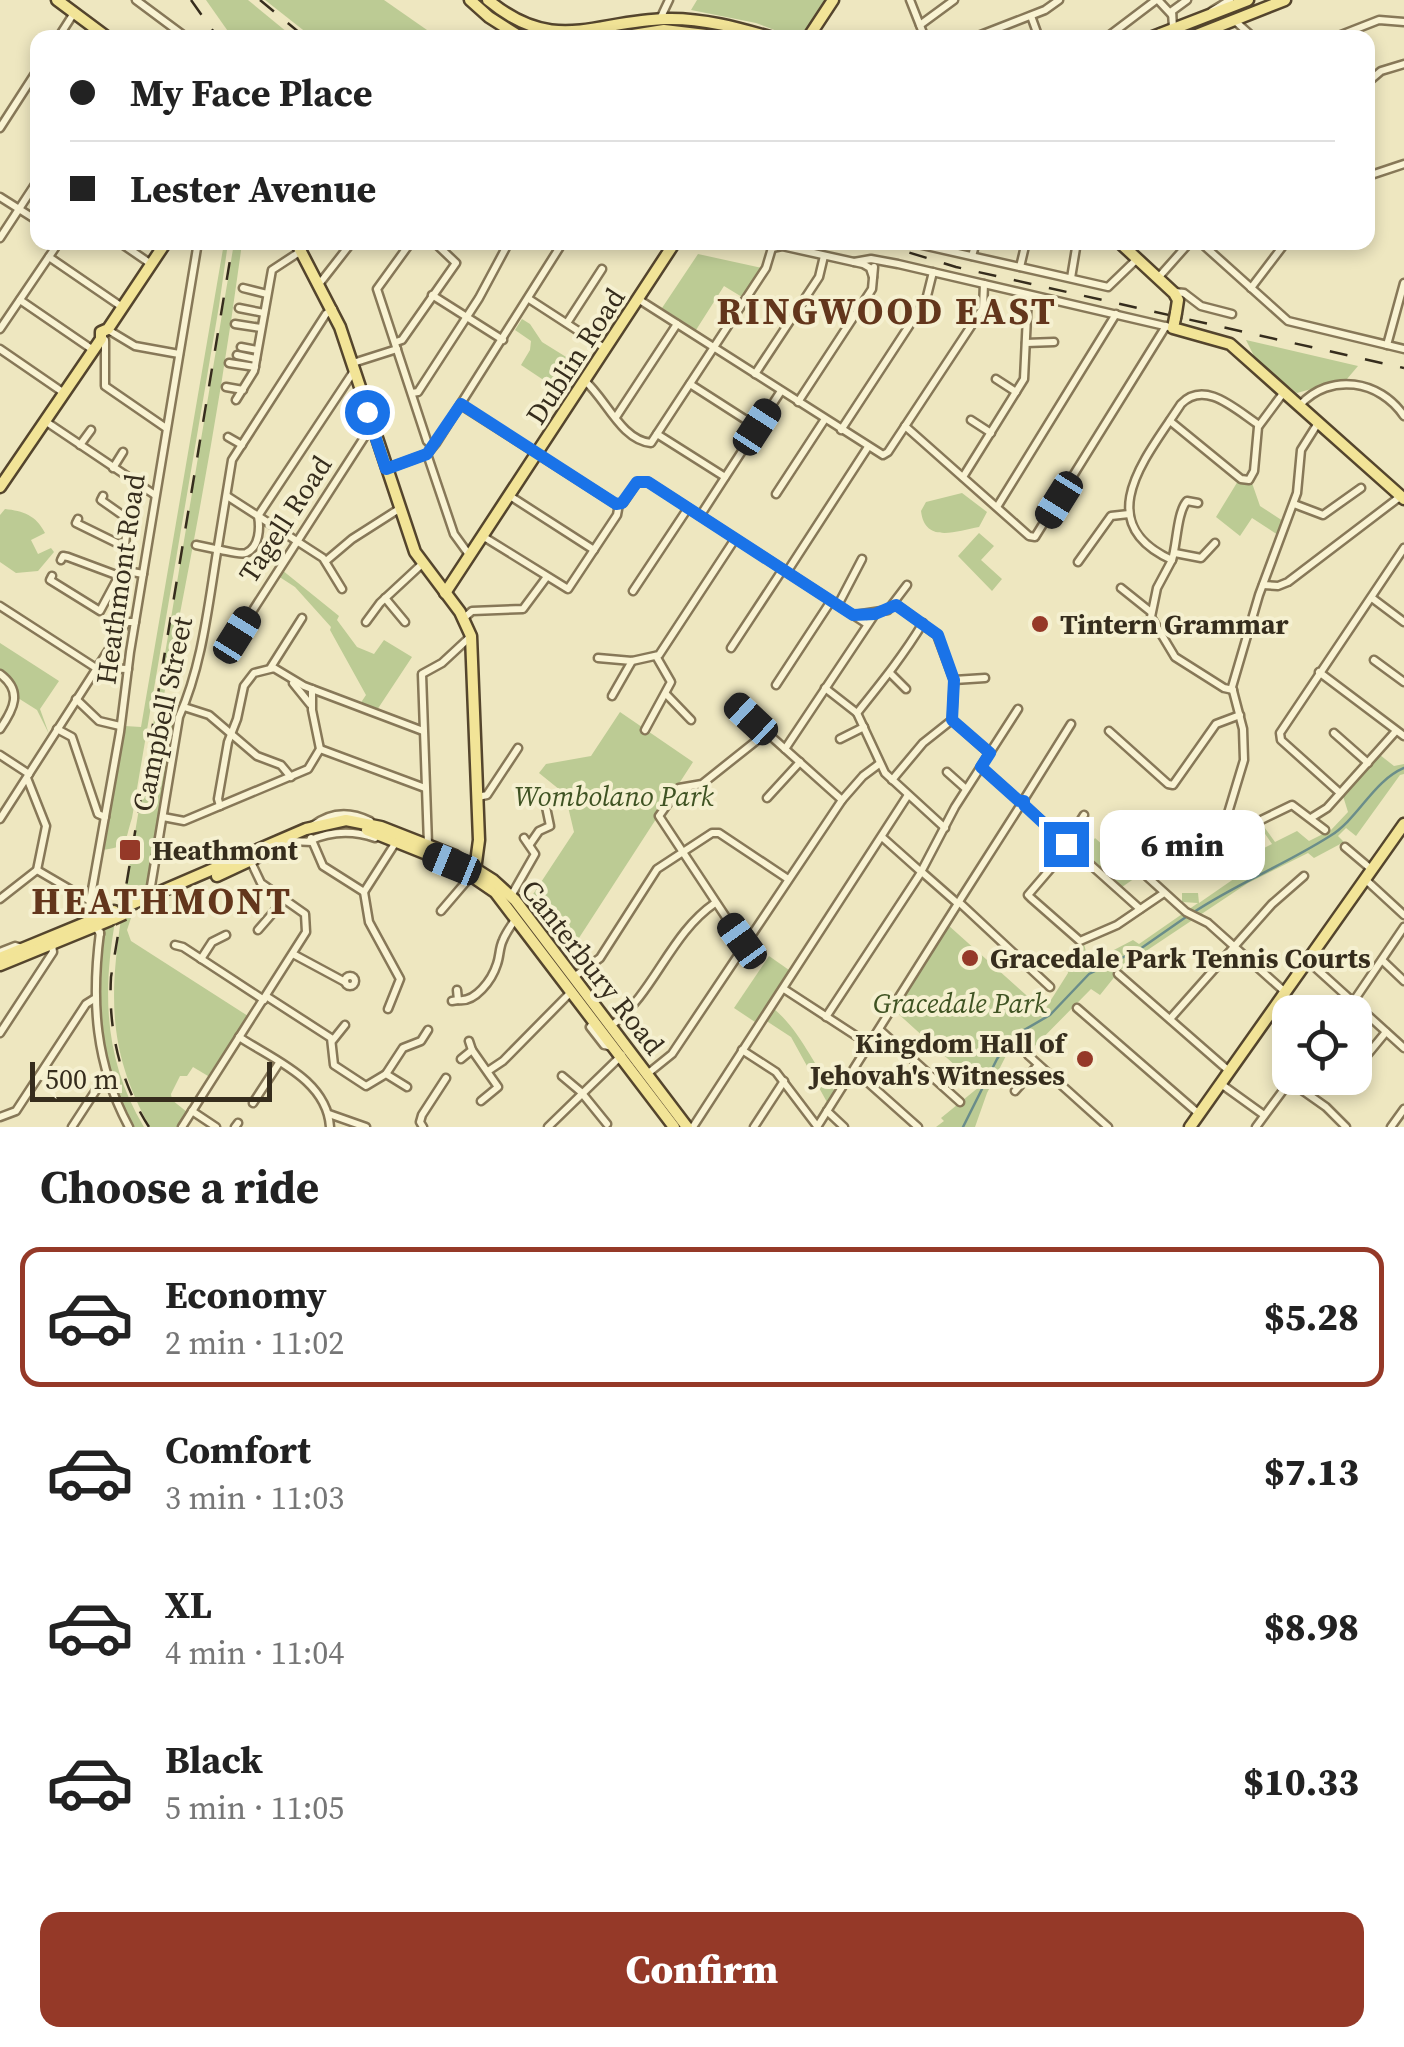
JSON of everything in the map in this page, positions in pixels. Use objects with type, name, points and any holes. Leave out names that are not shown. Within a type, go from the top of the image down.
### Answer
[{"type":"main road","points":[[57,0],[98,30]]},
{"type":"main road","points":[[470,0],[495,6],[532,26],[552,30]]},
{"type":"main road","points":[[813,30],[833,0]]},
{"type":"main road","points":[[1187,30],[1207,16],[1248,0]]},
{"type":"main road","points":[[1196,30],[1284,0]]},
{"type":"main road","points":[[495,6],[515,30]]},
{"type":"main road","points":[[597,30],[664,22],[719,23],[744,30]]},
{"type":"main road","points":[[664,22],[678,30]]},
{"type":"main road","points":[[647,30],[664,22]]},
{"type":"main road","points":[[0,487],[161,250]]},
{"type":"main road","points":[[301,250],[333,310],[399,509],[422,564],[468,615],[479,867]]},
{"type":"main road","name":"Dublin Road","points":[[445,593],[670,250]]},
{"type":"main road","points":[[1127,250],[1174,293],[1178,300],[1173,321],[1230,344],[1402,498]]},
{"type":"main road","name":"Canterbury Road","points":[[249,858],[311,837],[338,821],[372,824],[425,841],[479,867],[511,896],[574,977],[594,1021],[690,1127]]},
{"type":"main road","name":"Canterbury Road","points":[[0,959],[49,947],[93,919],[124,911],[291,841],[352,828],[479,867],[579,995],[610,1026],[619,1050]]},
{"type":"main road","points":[[1190,1127],[1368,874],[1402,833]]},
{"type":"main road","name":"Canterbury Road","points":[[124,911],[152,892],[195,881]]},
{"type":"main road","name":"Canterbury Road","points":[[0,959],[22,949],[49,947]]},
{"type":"main road","name":"Canterbury Road","points":[[642,1078],[669,1124]]},
{"type":"street","points":[[136,0],[176,30]]},
{"type":"street","points":[[910,0],[922,30]]},
{"type":"street","points":[[920,25],[954,0]]},
{"type":"street","points":[[994,30],[1059,0]]},
{"type":"street","points":[[1117,30],[1158,0],[1175,12],[1180,30]]},
{"type":"street","points":[[1175,12],[1188,0]]},
{"type":"street","points":[[1207,16],[1230,0]]},
{"type":"street","points":[[664,22],[669,1]]},
{"type":"street","points":[[63,30],[74,12]]},
{"type":"street","points":[[1031,16],[1036,30]]},
{"type":"street","points":[[1234,20],[1245,30]]},
{"type":"street","points":[[1353,30],[1379,20],[1404,22]]},
{"type":"street","points":[[1375,76],[1404,64]]},
{"type":"street","points":[[0,128],[30,81]]},
{"type":"street","points":[[1375,174],[1404,164]]},
{"type":"street","points":[[0,238],[30,192]]},
{"type":"street","points":[[0,197],[30,216]]},
{"type":"street","points":[[0,329],[54,250]]},
{"type":"street","points":[[131,250],[152,264]]},
{"type":"street","name":"Heathmont Road","points":[[129,1127],[108,1078],[97,1032],[93,919],[135,622],[197,250]]},
{"type":"street","points":[[236,400],[256,358],[272,270],[295,250]]},
{"type":"street","points":[[320,283],[346,250]]},
{"type":"street","points":[[405,250],[378,289],[427,441],[432,446]]},
{"type":"street","points":[[196,545],[248,552],[260,533],[258,516],[353,367],[402,340],[456,263],[442,250]]},
{"type":"street","points":[[412,393],[418,392],[504,250]]},
{"type":"street","points":[[386,469],[427,454],[558,250]]},
{"type":"street","points":[[585,381],[625,429],[646,443],[651,442],[767,265],[768,250]]},
{"type":"street","points":[[799,250],[871,265],[886,263],[933,272],[1116,314],[1173,321],[1033,538],[905,426]]},
{"type":"street","points":[[950,250],[1110,287],[1137,259]]},
{"type":"street","points":[[972,256],[974,250]]},
{"type":"street","points":[[1020,267],[1024,250]]},
{"type":"street","points":[[1071,278],[1076,250]]},
{"type":"street","points":[[1158,278],[1183,250]]},
{"type":"street","points":[[1214,250],[1288,321],[1404,350]]},
{"type":"street","points":[[1251,288],[1280,250]]},
{"type":"street","points":[[755,374],[819,277],[824,256]]},
{"type":"street","points":[[49,257],[123,307]]},
{"type":"street","points":[[798,402],[872,289],[871,265]]},
{"type":"street","points":[[567,323],[602,269]]},
{"type":"street","points":[[842,430],[926,300],[933,272]]},
{"type":"street","points":[[1387,345],[1404,282]]},
{"type":"street","points":[[638,299],[884,455],[983,308],[984,284]]},
{"type":"street","points":[[243,288],[267,294]]},
{"type":"street","points":[[1174,293],[1184,293],[1201,306],[1232,314]]},
{"type":"street","points":[[432,294],[502,340]]},
{"type":"street","points":[[963,477],[1024,379],[1028,295]]},
{"type":"street","points":[[529,299],[606,348]]},
{"type":"street","points":[[20,300],[94,350]]},
{"type":"street","points":[[239,308],[264,313]]},
{"type":"street","name":"Campbell Street","points":[[152,892],[180,714],[202,645],[232,460],[326,314],[333,310]]},
{"type":"street","points":[[997,507],[1116,314]]},
{"type":"street","points":[[235,324],[261,328]]},
{"type":"street","points":[[616,417],[677,324]]},
{"type":"street","points":[[166,428],[107,389],[106,335],[134,346],[178,354]]},
{"type":"street","points":[[1026,343],[1054,342]]},
{"type":"street","points":[[242,347],[256,358]]},
{"type":"street","points":[[0,349],[64,393]]},
{"type":"street","points":[[237,356],[256,358]]},
{"type":"street","points":[[230,364],[256,358]]},
{"type":"street","points":[[996,379],[1016,392]]},
{"type":"street","points":[[690,384],[757,427]]},
{"type":"street","points":[[1300,404],[1320,390],[1350,384],[1374,389],[1403,411]]},
{"type":"street","points":[[226,387],[243,390]]},
{"type":"street","points":[[700,516],[781,390]]},
{"type":"street","points":[[1170,422],[1246,481],[1253,474],[1259,425],[1284,391]]},
{"type":"street","points":[[1215,543],[1200,558],[1173,557],[1136,534],[1129,514],[1132,482],[1187,397],[1204,393],[1259,425]]},
{"type":"street","points":[[461,404],[619,504]]},
{"type":"street","points":[[776,494],[825,419]]},
{"type":"street","points":[[46,420],[155,495]]},
{"type":"street","points":[[970,420],[991,433]]},
{"type":"street","points":[[1319,422],[1301,450],[1294,504],[1262,584],[1233,690],[1240,715],[1244,760],[1226,826],[1234,830],[1292,804],[1325,830]]},
{"type":"street","name":"Tagell Road","points":[[237,635],[373,429]]},
{"type":"street","points":[[80,445],[91,430]]},
{"type":"street","points":[[658,434],[724,477]]},
{"type":"street","points":[[228,436],[242,446]]},
{"type":"street","points":[[731,648],[868,447]]},
{"type":"street","points":[[113,468],[123,452]]},
{"type":"street","points":[[427,454],[454,534],[471,557]]},
{"type":"street","points":[[484,537],[564,590],[594,550],[617,514],[619,504],[637,482],[645,481],[867,624]]},
{"type":"street","points":[[1294,504],[1323,515],[1361,488]]},
{"type":"street","points":[[50,579],[100,611],[120,574],[128,519],[101,500],[103,496]]},
{"type":"street","points":[[227,496],[326,561],[342,589]]},
{"type":"street","points":[[510,496],[594,550]]},
{"type":"street","points":[[1262,584],[1278,586],[1288,582],[1402,498]]},
{"type":"street","points":[[1151,612],[1157,588],[1173,557],[1180,508],[1186,501],[1198,503]]},
{"type":"street","points":[[633,592],[688,508]]},
{"type":"street","points":[[326,561],[399,509]]},
{"type":"street","points":[[1078,562],[1111,516],[1129,514]]},
{"type":"street","points":[[76,523],[125,547]]},
{"type":"street","points":[[598,658],[632,661],[656,656],[735,538]]},
{"type":"street","points":[[1340,793],[1281,740],[1280,732],[1404,548]]},
{"type":"street","points":[[61,560],[63,556],[120,574],[143,574]]},
{"type":"street","points":[[776,685],[852,584],[862,559]]},
{"type":"street","points":[[1395,562],[1404,570]]},
{"type":"street","points":[[366,622],[384,598],[422,564]]},
{"type":"street","points":[[468,615],[523,609],[546,578]]},
{"type":"street","points":[[853,615],[888,610],[907,584]]},
{"type":"street","points":[[1121,588],[1151,612],[1174,657],[1233,690]]},
{"type":"street","points":[[384,598],[405,622]]},
{"type":"street","points":[[1372,598],[1404,622]]},
{"type":"street","points":[[892,780],[923,743],[952,720],[954,680],[938,635],[894,604]]},
{"type":"street","points":[[0,606],[96,668],[128,669]]},
{"type":"street","points":[[785,749],[875,614]]},
{"type":"street","points":[[220,806],[218,799],[231,734],[246,681],[254,673],[271,668],[302,618]]},
{"type":"street","points":[[0,819],[126,622],[135,622]]},
{"type":"street","points":[[857,713],[923,623]]},
{"type":"street","points":[[425,841],[422,672],[442,663],[471,636]]},
{"type":"street","points":[[645,730],[671,679],[656,656]]},
{"type":"street","points":[[1374,660],[1404,682]]},
{"type":"street","points":[[612,696],[632,661]]},
{"type":"street","points":[[271,668],[312,689],[423,731]]},
{"type":"street","points":[[1311,818],[1327,808],[1368,762],[1400,734],[1318,672]]},
{"type":"street","points":[[890,673],[906,689]]},
{"type":"street","points":[[0,674],[11,683],[15,697],[0,729]]},
{"type":"street","points":[[287,676],[304,692],[312,710]]},
{"type":"street","points":[[954,680],[985,678]]},
{"type":"street","points":[[826,688],[857,713],[879,764],[892,780],[945,828]]},
{"type":"street","points":[[162,817],[184,821],[308,769],[320,748],[312,689]]},
{"type":"street","points":[[666,694],[691,720]]},
{"type":"street","points":[[76,700],[100,721],[121,726]]},
{"type":"street","points":[[736,705],[842,800]]},
{"type":"street","points":[[184,708],[210,715],[257,756],[282,765],[291,777]]},
{"type":"street","points":[[826,1017],[921,872],[966,789],[1018,709]]},
{"type":"street","points":[[1108,731],[1173,785],[1216,724],[1240,715]]},
{"type":"street","points":[[952,720],[990,753]]},
{"type":"street","points":[[742,1050],[784,1081],[817,1126],[1072,724]]},
{"type":"street","points":[[840,739],[864,727]]},
{"type":"street","points":[[57,730],[72,738],[98,814],[105,817]]},
{"type":"street","points":[[743,943],[659,816],[677,789],[702,784],[766,733]]},
{"type":"street","points":[[1334,733],[1368,762]]},
{"type":"street","points":[[320,748],[425,788]]},
{"type":"street","points":[[478,797],[487,795],[518,748]]},
{"type":"street","points":[[0,755],[28,776],[46,826],[37,870],[0,899]]},
{"type":"street","points":[[767,798],[800,762]]},
{"type":"street","points":[[642,1078],[672,1054],[842,800],[879,764]]},
{"type":"street","points":[[981,767],[1140,909]]},
{"type":"street","points":[[948,772],[966,789]]},
{"type":"street","points":[[690,1127],[908,795]]},
{"type":"street","points":[[511,896],[535,854],[527,841],[550,826],[546,807]]},
{"type":"street","points":[[1084,815],[1052,867],[1028,894],[1080,941],[1116,925],[1164,893]]},
{"type":"street","points":[[574,977],[600,958],[658,869],[712,832],[788,878]]},
{"type":"street","points":[[311,837],[323,866],[364,892]]},
{"type":"street","points":[[882,837],[1050,987]]},
{"type":"street","points":[[388,1009],[400,981],[369,922],[364,892],[395,843]]},
{"type":"street","points":[[1345,848],[1404,915]]},
{"type":"street","points":[[182,1127],[305,935],[307,921],[301,910],[261,883],[249,858]]},
{"type":"street","points":[[1130,862],[1188,914],[1208,922],[1286,992]]},
{"type":"street","points":[[441,911],[479,867]]},
{"type":"street","points":[[37,870],[93,919]]},
{"type":"street","points":[[1170,1019],[1272,904],[1304,876]]},
{"type":"street","points":[[500,885],[516,884]]},
{"type":"street","points":[[258,930],[285,899]]},
{"type":"street","points":[[610,1026],[638,1002],[691,921],[715,904]]},
{"type":"street","points":[[456,997],[471,1000],[492,973],[498,963],[500,943],[517,918]]},
{"type":"street","points":[[1358,995],[1404,927]]},
{"type":"street","points":[[201,959],[212,942],[226,936]]},
{"type":"street","points":[[176,945],[333,1040]]},
{"type":"street","points":[[0,1033],[49,947]]},
{"type":"street","points":[[293,954],[344,982]]},
{"type":"street","points":[[1382,960],[1404,981]]},
{"type":"street","points":[[1308,961],[1345,995]]},
{"type":"street","points":[[1118,974],[1230,1071]]},
{"type":"street","points":[[784,989],[870,1045]]},
{"type":"street","points":[[488,1071],[579,995]]},
{"type":"street","points":[[0,1117],[16,1111],[86,1004],[94,999]]},
{"type":"street","points":[[1077,1008],[1199,1114]]},
{"type":"street","points":[[1372,1019],[1404,1048]]},
{"type":"street","points":[[345,1025],[333,1040],[334,1066],[362,1086],[386,1074],[403,1048],[421,1041],[428,1030]]},
{"type":"street","points":[[880,1030],[960,1102]]},
{"type":"street","points":[[1372,1049],[1386,1032]]},
{"type":"street","points":[[240,1038],[312,1085],[329,1114],[330,1127]]},
{"type":"street","points":[[469,1042],[498,1086],[481,1101]]},
{"type":"street","points":[[462,1059],[472,1050]]},
{"type":"street","points":[[548,1127],[619,1050]]},
{"type":"street","points":[[1028,1055],[1108,1127]]},
{"type":"street","points":[[253,1103],[279,1063]]},
{"type":"street","points":[[1015,1091],[1038,1065]]},
{"type":"street","points":[[854,1070],[918,1127]]},
{"type":"street","points":[[386,1074],[407,1088]]},
{"type":"street","points":[[562,1076],[607,1124]]},
{"type":"street","points":[[72,1127],[102,1081],[108,1078]]},
{"type":"street","points":[[422,1127],[422,1115],[446,1078]]},
{"type":"street","points":[[754,1127],[784,1081]]},
{"type":"street","points":[[1256,1127],[1292,1083],[1346,1127]]},
{"type":"street","points":[[1220,1084],[1265,1115]]},
{"type":"street","points":[[1390,1127],[1404,1109]]},
{"type":"street","points":[[192,1112],[216,1127]]},
{"type":"street","points":[[827,1112],[844,1127]]},
{"type":"street","points":[[329,1114],[366,1127]]},
{"type":"green space","points":[[206,0],[248,0],[284,30],[227,30]]},
{"type":"green space","points":[[265,0],[384,0],[427,30],[303,30]]},
{"type":"green space","points":[[697,0],[826,0],[807,30],[774,30],[691,10]]},
{"type":"green space","points":[[223,250],[227,250],[132,818],[124,842],[101,850],[125,726],[141,727]]},
{"type":"green space","points":[[233,250],[241,250],[196,529],[163,700],[178,704],[149,883],[147,889],[123,904]]},
{"type":"green space","points":[[698,254],[762,268],[742,297],[724,286],[696,330],[662,308]]},
{"type":"green space","points":[[522,319],[542,342],[571,360],[560,377],[575,388],[569,397],[521,365],[531,341],[515,330]]},
{"type":"green space","points":[[1246,340],[1358,366],[1347,379],[1297,393],[1256,360]]},
{"type":"green space","points":[[1238,481],[1252,483],[1260,506],[1283,521],[1278,535],[1252,518],[1240,536],[1216,517]]},
{"type":"green space","points":[[962,493],[987,512],[979,527],[943,533],[929,528],[921,511],[926,502]]},
{"type":"green space","points":[[5,509],[28,515],[45,533],[31,540],[38,554],[51,548],[54,552],[38,571],[16,573],[0,562],[0,515]]},
{"type":"green space","points":[[979,533],[994,546],[981,560],[1002,579],[992,591],[958,556]]},
{"type":"green space","points":[[282,570],[339,616],[337,620],[357,647],[374,654],[384,640],[412,657],[377,710],[360,704],[366,695],[331,627],[295,587],[278,576]]},
{"type":"green space","points":[[0,643],[59,681],[40,709],[49,734],[37,710],[18,698],[11,680],[0,671]]},
{"type":"green space","name":"Wombolano Park","points":[[620,712],[693,762],[566,958],[526,905],[574,832],[565,794],[539,773],[546,764],[591,756]]},
{"type":"green space","name":"Gracedale Park","points":[[1380,755],[1394,766],[1404,764],[1404,774],[1356,836],[1346,828],[1338,836],[1344,842],[1314,858],[1308,853],[1248,883],[1146,951],[1149,954],[1120,970],[1100,995],[1091,989],[1024,1057],[1011,1046],[975,1127],[936,1127],[944,1121],[941,1118],[979,1087],[894,1010],[948,925],[1044,1011],[1081,946],[1084,944],[1089,963],[1133,940],[1139,944],[1198,903],[1182,902],[1182,893],[1198,893],[1199,903],[1238,876],[1228,866],[1272,844],[1259,825],[1275,842],[1297,831],[1309,841],[1331,830],[1348,812],[1343,796]]},
{"type":"green space","points":[[1095,838],[1138,876],[1122,887],[1084,853]]},
{"type":"green space","points":[[132,915],[127,930],[131,941],[248,1016],[208,1076],[193,1067],[187,1076],[180,1076],[172,1100],[187,1112],[177,1127],[150,1127],[126,1075],[120,1050],[114,1001],[117,948],[121,919]]},
{"type":"green space","points":[[115,922],[109,976],[110,1028],[121,1078],[144,1127],[132,1127],[121,1103],[101,1031],[99,956],[103,929]]},
{"type":"green space","points":[[769,956],[789,970],[755,1022],[734,1008]]},
{"type":"green space","points":[[773,1008],[792,1027],[836,1092],[828,1104],[791,1037],[765,1020]]},
{"type":"waterway","points":[[1194,912],[1330,836],[1383,782],[1404,768]]},
{"type":"waterway","points":[[963,1127],[1012,1037],[1050,1015],[1089,974],[1140,949],[1186,917]]},
{"type":"railway","points":[[191,0],[212,30]]},
{"type":"railway","points":[[260,0],[296,30]]},
{"type":"railway","points":[[149,1127],[130,1092],[118,1055],[111,977],[232,250]]},
{"type":"railway","points":[[901,250],[956,267],[1404,368]]},
{"type":"place","name":"Tintern Grammar","points":[[1040,624]]},
{"type":"place","name":"Heathmont","points":[[130,850]]},
{"type":"place","name":"Gracedale Park Tennis Courts","points":[[970,958]]},
{"type":"place","name":"Kingdom Hall of Jehovah's Witnesses","points":[[1085,1059]]},
{"type":"district","name":"RINGWOOD EAST","points":[[887,311]]},
{"type":"district","name":"HEATHMONT","points":[[162,901]]},
{"type":"route","points":[[367,412],[386,469],[427,454],[461,404],[616,504],[622,503],[637,482],[648,482],[853,615],[875,614],[896,605],[938,635],[954,680],[952,720],[990,753],[981,767],[1019,801],[1024,801],[1066,844]]}]
